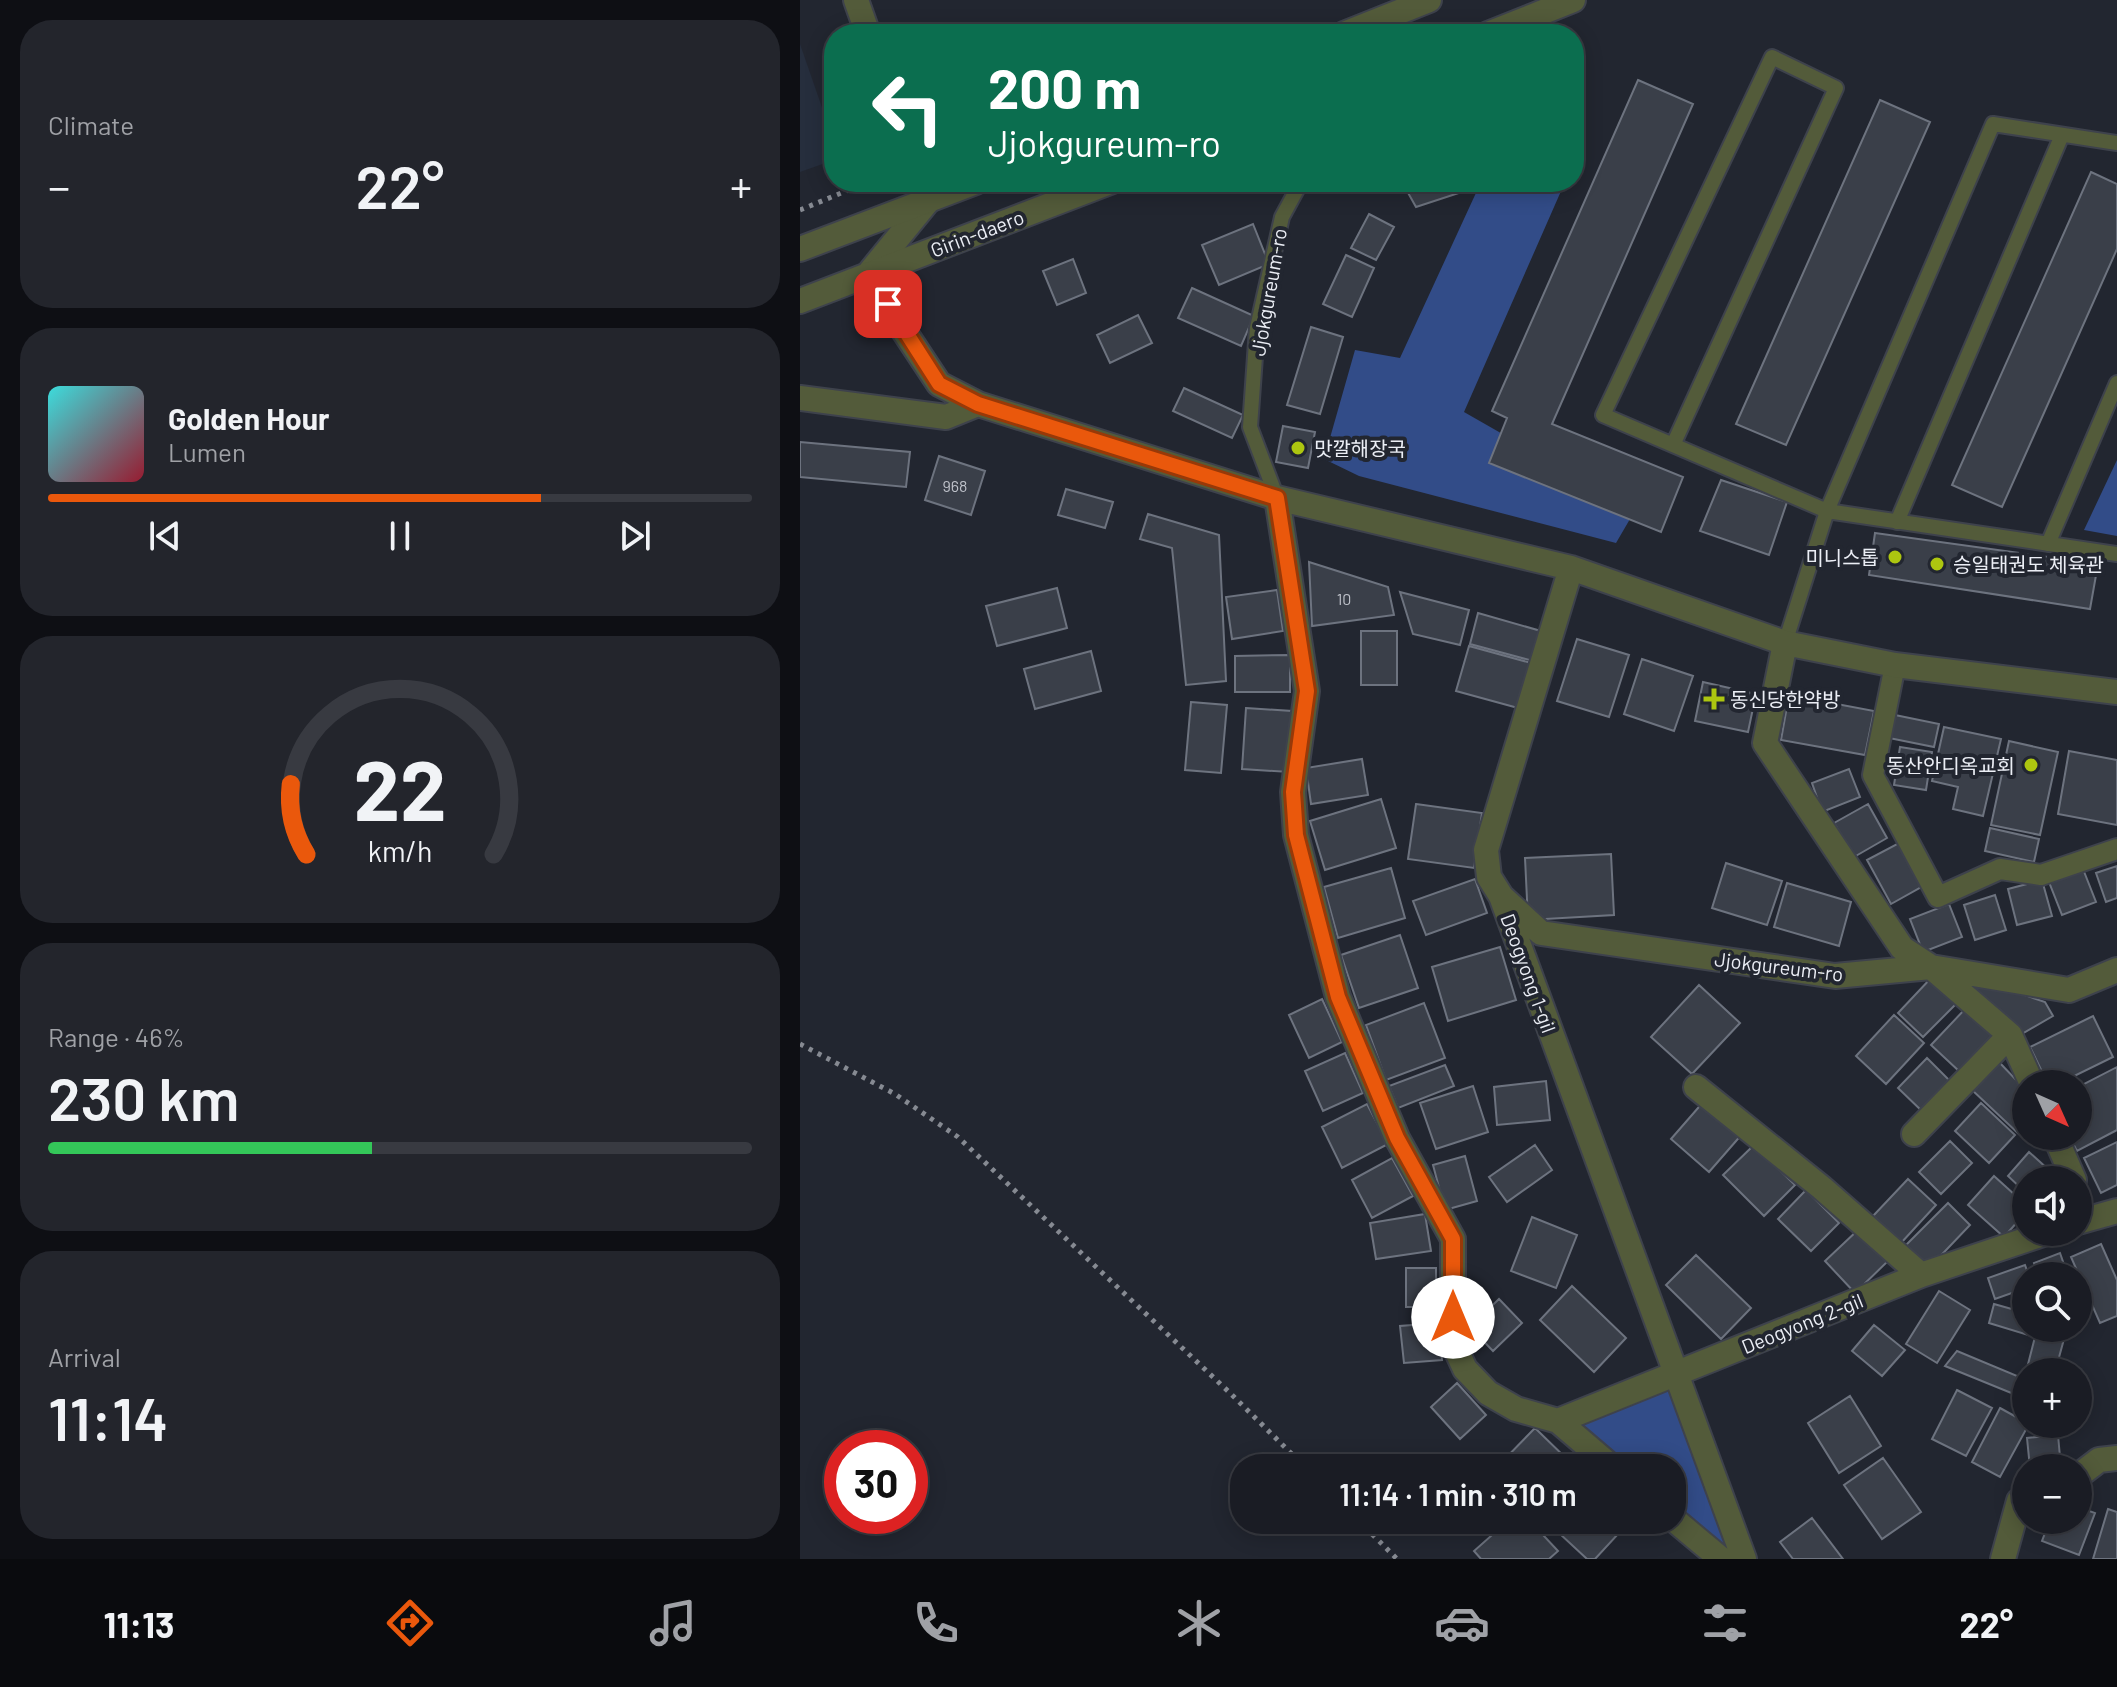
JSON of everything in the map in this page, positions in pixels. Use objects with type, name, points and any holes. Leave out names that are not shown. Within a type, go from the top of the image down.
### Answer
[{"type":"street","points":[[856,0],[864,24]]},
{"type":"street","points":[[1369,24],[1429,0]]},
{"type":"street","points":[[1513,24],[1573,0]]},
{"type":"street","points":[[800,249],[924,192]]},
{"type":"street","points":[[924,192],[870,272],[939,384],[978,404],[1277,498],[1571,568],[1785,643],[1895,665],[2117,692]]},
{"type":"street","name":"Girin-daero","points":[[800,301],[1083,192]]},
{"type":"street","points":[[800,398],[946,417],[978,404]]},
{"type":"street","name":"Jjokgureum-ro","points":[[1277,498],[1307,691],[1293,792],[1296,835],[1338,997],[1397,1138],[1453,1239],[1453,1343],[1465,1369],[1488,1393],[1516,1409],[1558,1421]]},
{"type":"street","name":"Deogyong 1-gil","points":[[1571,568],[1486,850],[1489,877],[1501,896],[1744,1559]]},
{"type":"street","points":[[1785,643],[1765,743],[1902,948],[1931,967],[2010,1035],[2026,1070]]},
{"type":"street","points":[[1895,665],[1873,775],[1938,897],[2000,869],[2041,875],[2117,849]]},
{"type":"street","name":"Jjokgureum-ro","points":[[1501,896],[1541,933],[1835,976],[1931,967]]},
{"type":"street","points":[[1931,967],[2069,990],[2117,970]]},
{"type":"street","points":[[1914,1134],[2010,1035]]},
{"type":"street","points":[[1696,1087],[1822,1188],[1921,1275]]},
{"type":"street","points":[[2092,1218],[2117,1211]]},
{"type":"street","name":"Deogyong 2-gil","points":[[1558,1421],[1921,1275],[2012,1244]]},
{"type":"street","points":[[1558,1421],[1597,1454]]},
{"type":"street","points":[[2092,1465],[2099,1460],[2117,1458]]},
{"type":"street","points":[[2003,1559],[2012,1526]]},
{"type":"street","points":[[1686,1530],[1721,1559]]},
{"type":"lane","points":[[1673,445],[1836,88],[1772,57],[1603,415],[1673,445],[1827,511],[2117,554]]},
{"type":"lane","points":[[1785,643],[1827,511],[1993,124],[2117,143]]},
{"type":"lane","points":[[1897,522],[2062,135]]},
{"type":"lane","name":"Jjokgureum-ro","points":[[1277,498],[1250,427],[1257,328],[1282,217],[1296,192]]},
{"type":"lane","points":[[2048,544],[2117,383]]},
{"type":"path","points":[[800,210],[844,192]]},
{"type":"path","points":[[800,1044],[895,1094],[958,1137],[1292,1454]]},
{"type":"path","points":[[1372,1534],[1397,1559]]},
{"type":"shaded area","points":[[800,44],[824,113],[824,164],[800,172]]},
{"type":"shaded area","points":[[1476,192],[1561,192],[1464,412],[1513,440],[1630,519],[1616,543],[1359,476],[1324,459],[1355,350],[1400,358]]},
{"type":"shaded area","points":[[2117,460],[2117,536],[2084,530]]},
{"type":"shaded area","points":[[1667,1372],[1753,1559],[1728,1559],[1686,1524],[1686,1454],[1604,1454],[1562,1417]]},
{"type":"building","points":[[1638,80],[1693,104],[1552,424],[1683,477],[1661,532],[1489,463],[1507,418],[1492,411]]},
{"type":"building","points":[[1880,100],[1930,122],[1786,445],[1736,424]]},
{"type":"building","points":[[2091,172],[2117,184],[2117,249],[2002,507],[1952,485]]},
{"type":"building","points":[[1408,192],[1462,192],[1416,207]]},
{"type":"building","points":[[1369,214],[1394,227],[1376,260],[1351,248]]},
{"type":"building","points":[[1253,224],[1269,264],[1219,285],[1202,245]]},
{"type":"building","points":[[1346,255],[1374,268],[1352,317],[1323,304]]},
{"type":"building","points":[[1073,259],[1086,293],[1057,305],[1043,271]]},
{"type":"building","points":[[1192,288],[1254,316],[1241,346],[1178,318]]},
{"type":"building","points":[[1138,315],[1152,343],[1110,363],[1097,335]]},
{"type":"building","points":[[1311,327],[1343,337],[1320,414],[1287,405]]},
{"type":"building","points":[[1184,388],[1243,415],[1232,438],[1173,411]]},
{"type":"building","points":[[1283,426],[1315,432],[1308,468],[1276,462]]},
{"type":"building","points":[[800,442],[910,452],[906,487],[800,477]]},
{"type":"building","points":[[939,456],[985,471],[971,515],[925,500]]},
{"type":"building","points":[[1721,480],[1787,502],[1769,555],[1700,531]]},
{"type":"building","points":[[1066,489],[1113,502],[1105,528],[1058,515]]},
{"type":"building","points":[[1148,514],[1219,535],[1226,681],[1186,685],[1172,548],[1140,539]]},
{"type":"building","points":[[1875,533],[2098,564],[2090,609],[1869,575]]},
{"type":"building","points":[[1309,562],[1388,587],[1394,615],[1312,626]]},
{"type":"building","points":[[1057,588],[1067,628],[997,646],[986,606]]},
{"type":"building","points":[[1277,590],[1283,631],[1232,639],[1226,597]]},
{"type":"building","points":[[1400,592],[1469,610],[1460,645],[1413,634]]},
{"type":"building","points":[[1478,613],[1541,631],[1533,661],[1470,644]]},
{"type":"building","points":[[1361,631],[1397,631],[1397,685],[1361,685]]},
{"type":"building","points":[[1577,639],[1629,655],[1609,717],[1557,701]]},
{"type":"building","points":[[1469,646],[1531,663],[1518,708],[1456,691]]},
{"type":"building","points":[[1091,651],[1101,691],[1035,709],[1024,669]]},
{"type":"building","points":[[1290,655],[1290,692],[1235,692],[1235,656]]},
{"type":"building","points":[[1642,659],[1693,676],[1674,731],[1624,714]]},
{"type":"building","points":[[1703,682],[1756,694],[1748,732],[1695,721]]},
{"type":"building","points":[[1789,695],[1874,711],[1865,755],[1781,740]]},
{"type":"building","points":[[1191,702],[1227,705],[1221,773],[1185,770]]},
{"type":"building","points":[[1246,708],[1292,711],[1289,772],[1242,769]]},
{"type":"building","points":[[1895,715],[1939,724],[1934,747],[1889,738]]},
{"type":"building","points":[[1944,727],[2001,739],[1983,816],[1953,809],[1958,787],[1932,781]]},
{"type":"building","points":[[2009,741],[2058,752],[2040,835],[1991,825]]},
{"type":"building","points":[[1900,747],[1932,752],[1926,790],[1894,785]]},
{"type":"building","points":[[2069,751],[2117,760],[2117,825],[2058,814]]},
{"type":"building","points":[[1362,759],[1368,795],[1311,804],[1306,768]]},
{"type":"building","points":[[1849,769],[1860,797],[1822,812],[1812,783]]},
{"type":"building","points":[[1381,799],[1396,848],[1325,870],[1310,821]]},
{"type":"building","points":[[1416,804],[1482,813],[1474,868],[1408,859]]},
{"type":"building","points":[[1868,804],[1887,838],[1854,857],[1834,823]]},
{"type":"building","points":[[1990,828],[2039,839],[2034,862],[1985,851]]},
{"type":"building","points":[[1899,843],[1923,886],[1891,904],[1867,860]]},
{"type":"building","points":[[1611,854],[1614,915],[1528,920],[1525,858]]},
{"type":"building","points":[[1726,863],[1782,881],[1767,925],[1712,908]]},
{"type":"building","points":[[2117,866],[2117,898],[2106,902],[2096,873]]},
{"type":"building","points":[[1391,868],[1405,918],[1338,938],[1324,887]]},
{"type":"building","points":[[2083,869],[2096,902],[2062,915],[2049,882]]},
{"type":"building","points":[[1475,879],[1487,913],[1426,935],[1413,901]]},
{"type":"building","points":[[2042,880],[2052,916],[2017,925],[2008,889]]},
{"type":"building","points":[[1787,883],[1851,902],[1839,946],[1774,927]]},
{"type":"building","points":[[1995,895],[2006,930],[1975,940],[1964,905]]},
{"type":"building","points":[[1949,904],[1962,937],[1923,952],[1910,919]]},
{"type":"building","points":[[1400,935],[1418,988],[1359,1008],[1341,955]]},
{"type":"building","points":[[1500,947],[1516,1000],[1448,1021],[1432,967]]},
{"type":"building","points":[[1932,977],[1958,1002],[1923,1037],[1898,1013]]},
{"type":"building","points":[[1980,980],[2045,1002],[2053,1016],[2020,1035],[1971,990]]},
{"type":"building","points":[[1699,985],[1740,1023],[1692,1074],[1651,1037]]},
{"type":"building","points":[[1322,999],[1342,1042],[1309,1058],[1289,1015]]},
{"type":"building","points":[[1424,1003],[1445,1058],[1386,1080],[1366,1025]]},
{"type":"building","points":[[1966,1008],[1994,1035],[1960,1072],[1931,1045]]},
{"type":"building","points":[[1894,1015],[1924,1043],[1886,1084],[1856,1056]]},
{"type":"building","points":[[2093,1016],[2113,1057],[2087,1070],[2041,1070],[2030,1047]]},
{"type":"building","points":[[1345,1053],[1363,1093],[1323,1111],[1305,1071]]},
{"type":"building","points":[[1927,1058],[1953,1084],[1925,1114],[1898,1088]]},
{"type":"building","points":[[1999,1062],[2012,1076],[2012,1128],[1972,1090]]},
{"type":"building","points":[[1445,1065],[1454,1086],[1398,1108],[1389,1086]]},
{"type":"building","points":[[2117,1067],[2117,1130],[2092,1143],[2092,1080]]},
{"type":"building","points":[[1546,1081],[1550,1120],[1497,1125],[1494,1087]]},
{"type":"building","points":[[1473,1086],[1488,1132],[1436,1149],[1420,1103]]},
{"type":"building","points":[[1705,1100],[1743,1133],[1709,1172],[1671,1139]]},
{"type":"building","points":[[1981,1103],[2012,1132],[2012,1138],[1989,1163],[1955,1131]]},
{"type":"building","points":[[1367,1104],[1388,1144],[1342,1168],[1322,1127]]},
{"type":"building","points":[[1950,1141],[1972,1163],[1941,1194],[1919,1172]]},
{"type":"building","points":[[2117,1142],[2117,1185],[2101,1193],[2092,1174],[2092,1166],[2088,1166],[2084,1158]]},
{"type":"building","points":[[1535,1145],[1552,1170],[1507,1202],[1489,1177]]},
{"type":"building","points":[[1754,1145],[1795,1185],[1764,1216],[1723,1175]]},
{"type":"building","points":[[2029,1152],[2044,1166],[2017,1166]]},
{"type":"building","points":[[1465,1156],[1477,1201],[1445,1210],[1433,1165]]},
{"type":"building","points":[[1392,1158],[1413,1196],[1372,1218],[1352,1180]]},
{"type":"building","points":[[1994,1176],[2012,1192],[2012,1228],[2004,1237],[1968,1205]]},
{"type":"building","points":[[1908,1179],[1936,1205],[1901,1243],[1873,1216]]},
{"type":"building","points":[[1806,1190],[1839,1223],[1811,1251],[1778,1219]]},
{"type":"building","points":[[1948,1203],[1970,1225],[1929,1268],[1906,1245]]},
{"type":"building","points":[[1425,1214],[1431,1251],[1376,1259],[1370,1223]]},
{"type":"building","points":[[1532,1217],[1577,1235],[1556,1288],[1511,1271]]},
{"type":"building","points":[[1859,1229],[1889,1260],[1855,1293],[1825,1261]]},
{"type":"building","points":[[2101,1244],[2117,1280],[2117,1316],[2100,1323],[2092,1305],[2092,1262],[2073,1262],[2071,1257]]},
{"type":"building","points":[[2060,1253],[2063,1262],[2037,1262]]},
{"type":"building","points":[[1696,1255],[1751,1308],[1721,1339],[1666,1285]]},
{"type":"building","points":[[1406,1268],[1436,1268],[1436,1307],[1406,1307]]},
{"type":"building","points":[[2012,1270],[2012,1293],[1995,1299],[1988,1278]]},
{"type":"building","points":[[1572,1286],[1626,1338],[1594,1372],[1540,1320]]},
{"type":"building","points":[[1939,1291],[1970,1310],[1937,1363],[1906,1344]]},
{"type":"building","points":[[1499,1299],[1522,1323],[1493,1351],[1470,1327]]},
{"type":"building","points":[[1994,1304],[2012,1309],[2012,1330],[1989,1323]]},
{"type":"building","points":[[1438,1323],[1442,1360],[1404,1363],[1400,1326]]},
{"type":"building","points":[[1874,1325],[1905,1350],[1882,1376],[1852,1351]]},
{"type":"building","points":[[2034,1342],[2063,1342],[2059,1358],[2030,1358]]},
{"type":"building","points":[[1957,1351],[2012,1374],[2012,1393],[1945,1366]]},
{"type":"building","points":[[1457,1383],[1486,1415],[1460,1439],[1431,1407]]},
{"type":"building","points":[[1957,1390],[1992,1408],[1966,1456],[1932,1439]]},
{"type":"building","points":[[1850,1396],[1881,1446],[1839,1473],[1808,1423]]},
{"type":"building","points":[[2000,1408],[2012,1415],[2012,1438],[2021,1438],[2000,1477],[1972,1462]]},
{"type":"building","points":[[1535,1428],[1562,1454],[1510,1454]]},
{"type":"building","points":[[2027,1438],[2058,1438],[2060,1454],[2029,1454]]},
{"type":"building","points":[[1883,1458],[1921,1512],[1882,1539],[1844,1485]]},
{"type":"building","points":[[2108,1509],[2117,1512],[2117,1559],[2093,1559]]},
{"type":"building","points":[[1812,1518],[1843,1559],[1793,1559],[1780,1542]]},
{"type":"building","points":[[1493,1534],[1542,1534],[1558,1551],[1549,1559],[1481,1559],[1474,1551]]},
{"type":"building","points":[[1560,1534],[1618,1534],[1595,1559],[1587,1559]]},
{"type":"building","points":[[2045,1534],[2087,1534],[2079,1555],[2042,1541]]},
{"type":"place","name":"맛깔해장국","points":[[1298,448]]},
{"type":"place","name":"미니스톱","points":[[1895,557]]},
{"type":"place","name":"승일태권도 체육관","points":[[1937,564]]},
{"type":"place","name":"동신당한약방","points":[[1714,699]]},
{"type":"place","name":"동산안디옥교회","points":[[2031,765]]},
{"type":"route","points":[[888,304],[939,384],[978,404],[1277,498],[1307,691],[1293,792],[1296,835],[1338,997],[1397,1138],[1453,1239],[1453,1317]]}]
